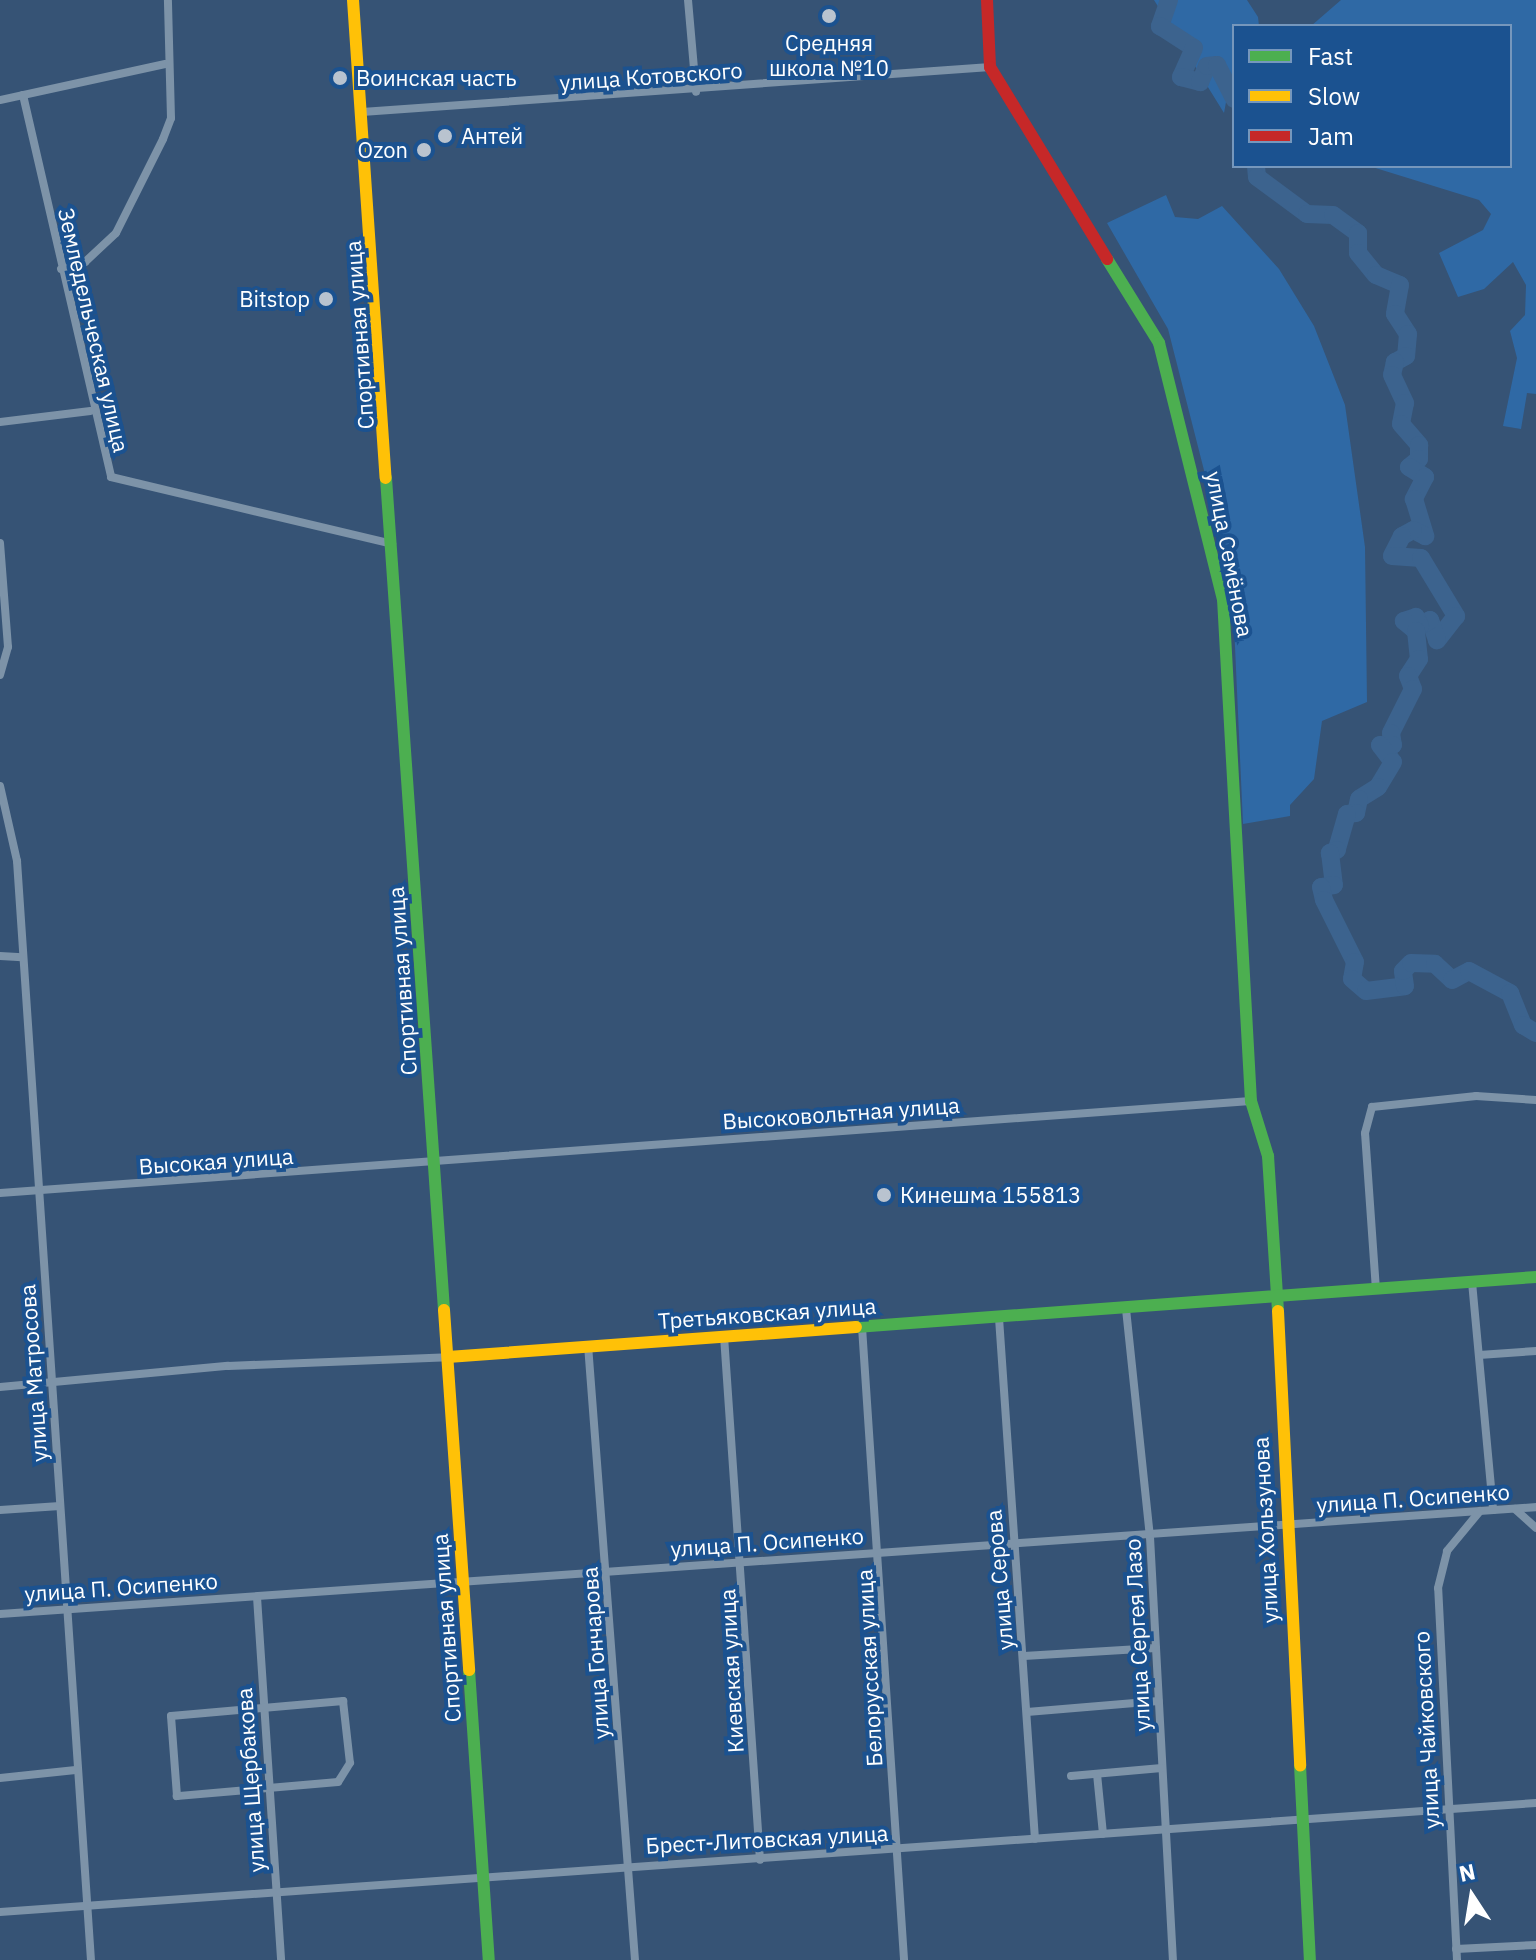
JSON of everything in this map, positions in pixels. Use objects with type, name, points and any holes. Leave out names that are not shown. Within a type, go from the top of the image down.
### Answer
[{"type":"street","points":[[61,269],[102,252],[116,233],[171,118],[165,64],[168,0]]},
{"type":"street","name":"Спортивная улица","points":[[353,0],[489,1960]]},
{"type":"street","points":[[688,0],[696,92]]},
{"type":"street","points":[[987,0],[990,67]]},
{"type":"street","points":[[0,100],[165,64]]},
{"type":"street","name":"улица Котовского","points":[[362,112],[696,92],[990,67]]},
{"type":"street","name":"улица Семёнова","points":[[990,67],[1145,314],[1206,518],[1228,648],[1251,1101]]},
{"type":"street","name":"Земледельческая улица","points":[[23,95],[90,411],[116,483],[392,544]]},
{"type":"street","points":[[0,422],[90,411]]},
{"type":"street","points":[[0,543],[8,619],[0,675]]},
{"type":"street","name":"улица Матросова","points":[[0,786],[14,836],[91,1960]]},
{"type":"street","points":[[0,956],[22,957]]},
{"type":"street","points":[[1376,1290],[1365,1133],[1372,1107],[1476,1096],[1536,1100]]},
{"type":"street","name":"Высоковольтная улица","points":[[435,1163],[1251,1101]]},
{"type":"street","name":"улица Хользунова","points":[[1251,1101],[1268,1156],[1310,1960]]},
{"type":"street","name":"Высокая улица","points":[[0,1193],[435,1163]]},
{"type":"street","name":"Третьяковская улица","points":[[0,1387],[228,1366],[448,1357],[1536,1277]]},
{"type":"street","points":[[1472,1282],[1493,1510]]},
{"type":"street","name":"улица Сергея Лазо","points":[[1126,1309],[1150,1537],[1173,1960]]},
{"type":"street","name":"улица Серова","points":[[999,1318],[1035,1839]]},
{"type":"street","name":"Белорусская улица","points":[[862,1327],[882,1552],[904,1960]]},
{"type":"street","name":"Киевская улица","points":[[724,1336],[742,1562],[760,1860]]},
{"type":"street","name":"улица Гончарова","points":[[588,1345],[635,1960]]},
{"type":"street","points":[[1479,1355],[1536,1351]]},
{"type":"street","points":[[0,1510],[60,1506]]},
{"type":"street","name":"улица П. Осипенко","points":[[0,1614],[1015,1542],[1150,1537],[1536,1507]]},
{"type":"street","points":[[1515,1509],[1536,1528]]},
{"type":"street","name":"улица Чайковского","points":[[1457,1960],[1438,1588],[1447,1551],[1480,1511]]},
{"type":"street","name":"улица Щербакова","points":[[257,1597],[266,1788],[281,1960]]},
{"type":"street","points":[[1024,1656],[1156,1648]]},
{"type":"street","points":[[343,1701],[350,1763],[338,1782],[177,1796],[171,1716],[261,1710],[343,1701]]},
{"type":"street","points":[[1027,1712],[1159,1701]]},
{"type":"street","points":[[1071,1776],[1162,1768]]},
{"type":"street","points":[[0,1778],[76,1770]]},
{"type":"street","points":[[1097,1774],[1103,1834]]},
{"type":"street","name":"Брест-Литовская улица","points":[[0,1912],[1536,1803]]},
{"type":"street","points":[[1456,1949],[1536,1945]]},
{"type":"shaded area","points":[[1154,0],[1247,0],[1258,17],[1259,24],[1232,24],[1232,87],[1229,86],[1224,113]]},
{"type":"shaded area","points":[[1341,0],[1536,0],[1536,394],[1527,393],[1521,429],[1503,426],[1517,358],[1510,331],[1525,315],[1526,285],[1513,262],[1484,289],[1458,297],[1439,253],[1483,230],[1491,214],[1479,200],[1375,168],[1512,168],[1512,24],[1313,24]]},
{"type":"shaded area","points":[[1166,195],[1175,217],[1198,219],[1222,206],[1279,269],[1314,326],[1345,405],[1365,547],[1367,702],[1322,721],[1314,779],[1290,805],[1290,816],[1243,824],[1232,580],[1168,329],[1107,223]]},
{"type":"waterway","points":[[1169,0],[1160,26],[1194,48],[1181,77],[1200,82],[1207,66],[1217,65],[1232,95]]},
{"type":"waterway","points":[[1256,168],[1257,177],[1307,214],[1333,215],[1358,233],[1358,253],[1376,275],[1400,285],[1395,314],[1408,334],[1406,356],[1395,362],[1392,375],[1405,403],[1401,424],[1419,445],[1419,459],[1409,467],[1425,477],[1414,499],[1425,536],[1413,530],[1402,536],[1392,556],[1421,558],[1456,616],[1437,640],[1430,620],[1420,626],[1416,617],[1404,621],[1416,631],[1419,659],[1408,676],[1413,689],[1391,733],[1393,745],[1380,745],[1393,762],[1378,787],[1359,799],[1356,813],[1347,814],[1337,850],[1330,853],[1334,885],[1321,887],[1324,900],[1355,962],[1352,979],[1366,991],[1405,986],[1403,971],[1411,963],[1435,964],[1452,980],[1469,971],[1510,993],[1523,1025],[1536,1033]]},
{"type":"traffic: fast","points":[[1107,259],[1159,343],[1223,599],[1251,1101],[1268,1156],[1278,1311]]},
{"type":"traffic: fast","points":[[386,478],[444,1310]]},
{"type":"traffic: fast","points":[[856,1327],[1536,1277]]},
{"type":"traffic: fast","points":[[469,1670],[489,1960]]},
{"type":"traffic: fast","points":[[1300,1765],[1310,1960]]},
{"type":"traffic: slow","points":[[353,0],[386,478]]},
{"type":"traffic: slow","points":[[444,1310],[469,1670]]},
{"type":"traffic: slow","points":[[1278,1311],[1300,1765]]},
{"type":"traffic: slow","points":[[448,1357],[856,1327]]},
{"type":"traffic: jam","points":[[987,0],[990,67],[1107,259]]},
{"type":"place","name":"Средняя школа №10","points":[[829,16]]},
{"type":"place","name":"Воинская часть","points":[[340,78]]},
{"type":"place","name":"Антей","points":[[445,136]]},
{"type":"place","name":"Ozon","points":[[424,150]]},
{"type":"place","name":"Bitstop","points":[[326,299]]},
{"type":"place","name":"Кинешма 155813","points":[[884,1195]]}]
